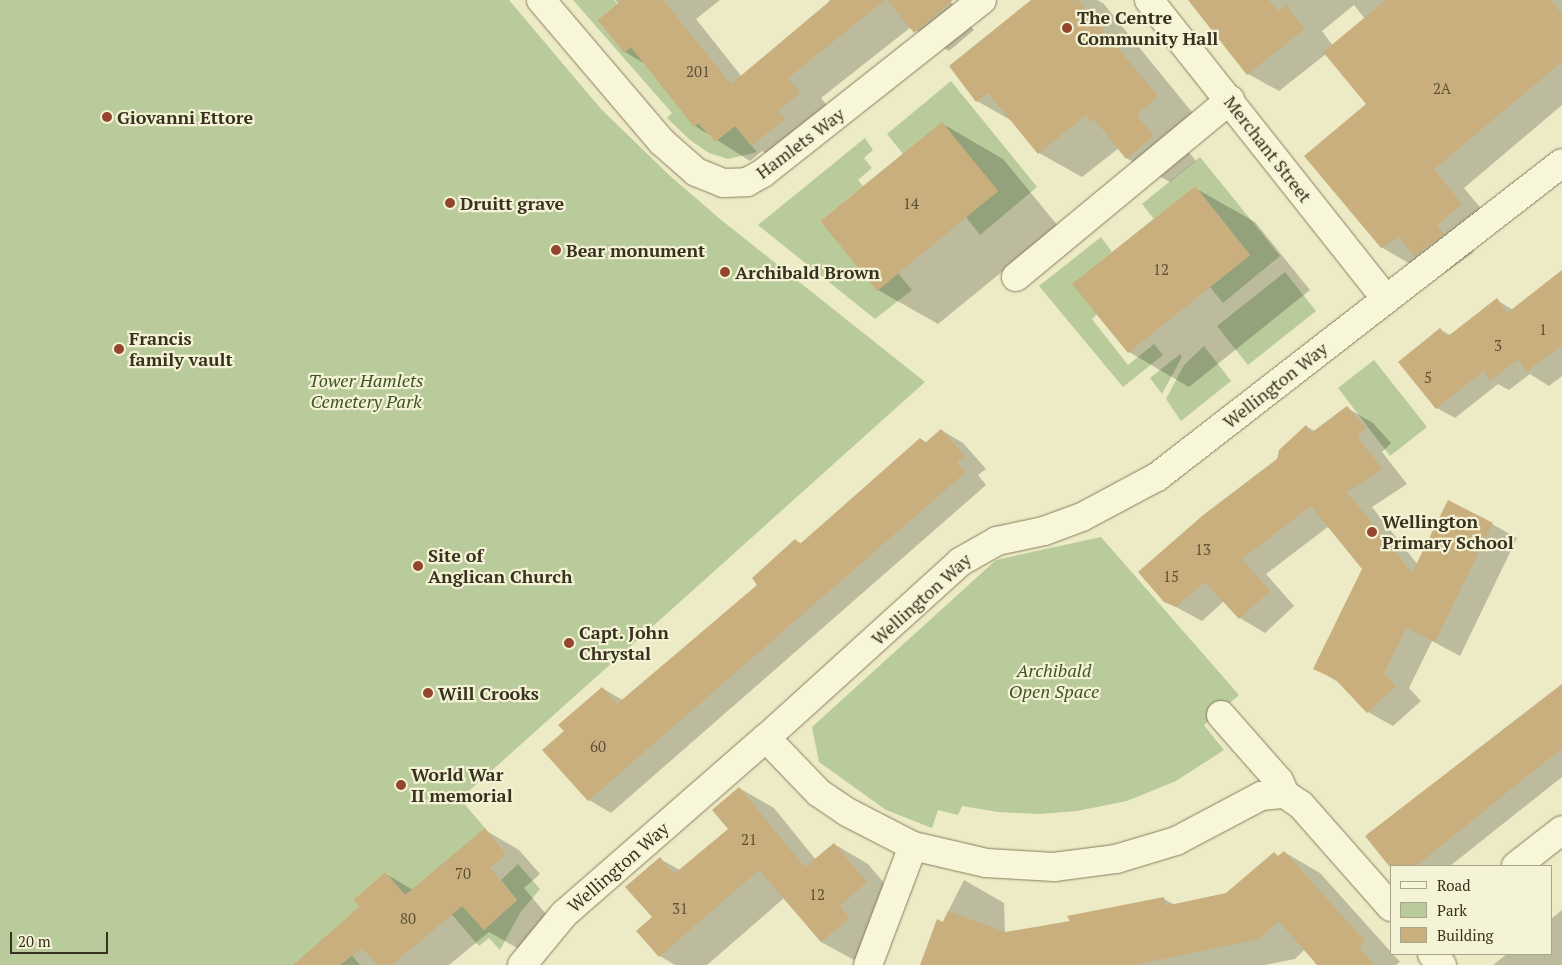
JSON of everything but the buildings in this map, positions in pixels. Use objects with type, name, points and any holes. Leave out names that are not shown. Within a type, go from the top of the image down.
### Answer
[{"type":"street","name":"Hamlets Way","points":[[541,0],[662,142],[696,172],[723,183],[747,182],[763,173],[982,0]]},
{"type":"street","name":"Merchant Street","points":[[1149,0],[1386,299]]},
{"type":"street","points":[[1016,277],[1230,100]]},
{"type":"street","name":"Wellington Way","points":[[522,965],[564,914],[976,551],[997,541],[1044,531],[1082,517],[1157,477],[1562,162]]},
{"type":"street","points":[[1221,714],[1279,781],[1285,794],[1301,806],[1390,906]]},
{"type":"street","points":[[766,738],[819,793],[849,813],[913,846],[986,863],[1054,867],[1090,864],[1150,851],[1200,831],[1261,796],[1285,794]]},
{"type":"street","points":[[1517,865],[1562,830]]},
{"type":"street","points":[[868,965],[913,846]]},
{"type":"street","points":[[1433,955],[1442,965]]},
{"type":"green space","name":"Tower Hamlets Cemetery Park","points":[[0,0],[509,0],[601,109],[668,174],[720,219],[925,382],[460,799],[485,828],[413,904],[385,872],[353,900],[370,921],[344,946],[360,965],[340,965],[347,960],[294,965],[0,965]]},
{"type":"green space","points":[[573,0],[614,0],[617,4],[597,20],[624,53],[631,47],[715,142],[735,126],[757,152],[728,159],[709,153],[690,140],[667,118],[672,113]]},
{"type":"green space","points":[[951,81],[1037,187],[980,235],[966,217],[998,191],[942,123],[903,154],[887,134]]},
{"type":"green space","points":[[865,138],[873,150],[864,158],[872,168],[858,180],[863,186],[820,221],[846,252],[898,273],[912,290],[875,319],[758,225]]},
{"type":"green space","points":[[1200,157],[1280,256],[1223,303],[1210,287],[1250,255],[1195,186],[1154,219],[1142,204]]},
{"type":"green space","points":[[1101,237],[1112,252],[1073,284],[1097,314],[1092,319],[1128,365],[1154,344],[1163,355],[1123,387],[1039,286]]},
{"type":"green space","points":[[1285,272],[1316,311],[1248,365],[1217,326]]},
{"type":"green space","points":[[1204,346],[1231,381],[1181,421],[1166,399],[1184,365]]},
{"type":"green space","points":[[1180,354],[1182,357],[1162,394],[1150,378]]},
{"type":"green space","points":[[1374,360],[1427,427],[1390,456],[1338,388]]},
{"type":"green space","name":"Archibald Open Space","points":[[1101,537],[1239,695],[1204,725],[1224,750],[1176,781],[1127,801],[1077,811],[1040,814],[998,812],[962,806],[958,815],[938,810],[932,828],[886,810],[819,762],[812,727],[996,560]]},
{"type":"green space","points":[[518,864],[540,889],[520,913],[500,950],[489,938],[479,946],[448,910],[458,901],[484,930],[517,900],[501,880]]},
{"type":"place","name":"The Centre Community Hall","points":[[1067,28]]},
{"type":"place","name":"Giovanni Ettore","points":[[107,117]]},
{"type":"place","name":"Druitt grave","points":[[450,203]]},
{"type":"place","name":"Bear monument","points":[[556,250]]},
{"type":"place","name":"Archibald Brown","points":[[725,272]]},
{"type":"place","name":"Francis family vault","points":[[119,349]]},
{"type":"place","name":"Wellington Primary School","points":[[1372,532]]},
{"type":"place","name":"Site of Anglican Church","points":[[418,566]]},
{"type":"place","name":"Capt. John Chrystal","points":[[569,643]]},
{"type":"place","name":"Will Crooks","points":[[428,693]]},
{"type":"place","name":"World War II memorial","points":[[401,785]]}]
